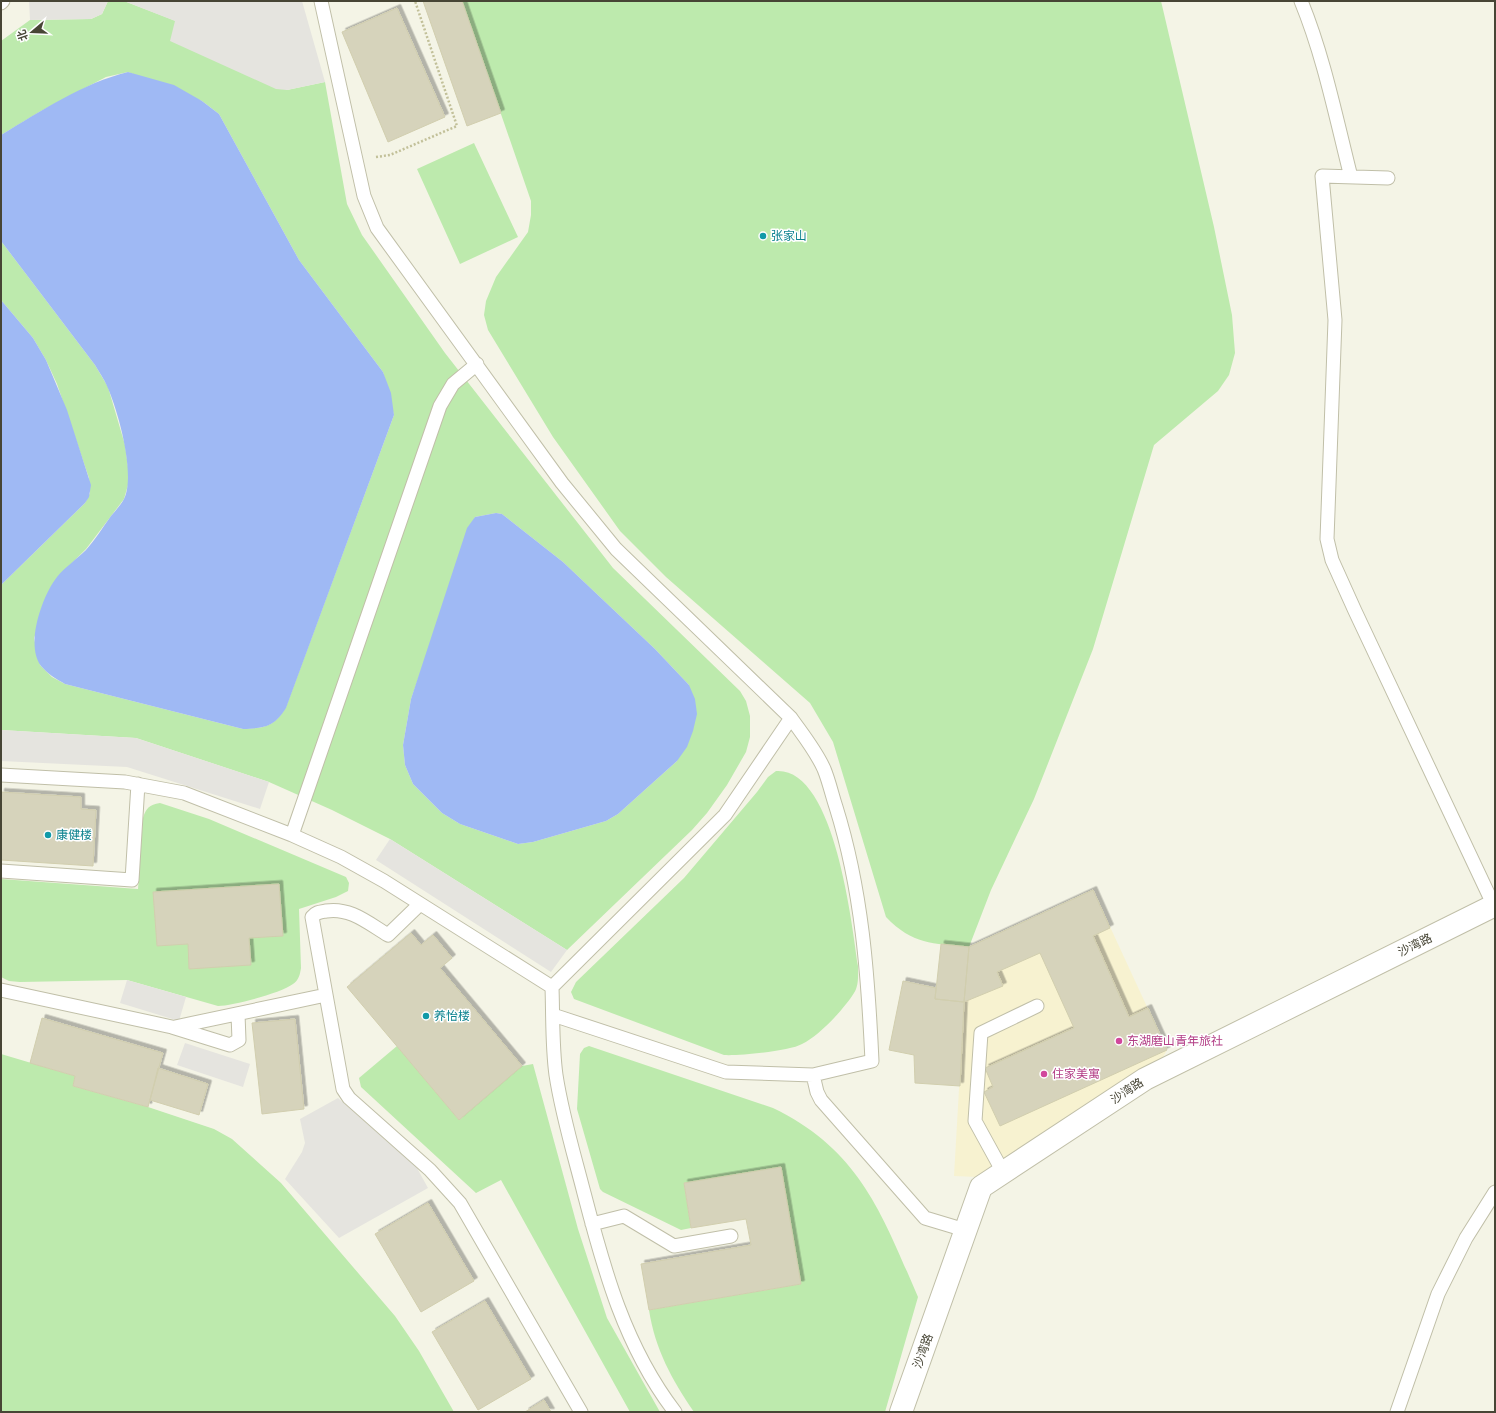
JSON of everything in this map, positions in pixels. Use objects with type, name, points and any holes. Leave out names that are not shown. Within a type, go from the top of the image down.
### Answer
[{"type":"street","name":"沙湾路","points":[[901,1412],[981,1187],[1145,1079],[1494,906]]},
{"type":"lane","points":[[321,1],[364,196],[377,228],[562,483],[616,548],[791,718],[814,750],[824,770],[843,828],[855,880],[867,964],[872,1061],[813,1075],[726,1072],[553,1015]]},
{"type":"lane","points":[[1301,1],[1310,23],[1319,53],[1351,177]]},
{"type":"lane","points":[[1388,178],[1322,176],[1335,320],[1327,539],[1332,560],[1355,612],[1494,906]]},
{"type":"lane","points":[[292,835],[440,406],[453,384],[477,364]]},
{"type":"lane","points":[[675,1412],[646,1367],[627,1330],[612,1293],[592,1224],[569,1135],[556,1073],[552,987],[725,815],[791,718]]},
{"type":"lane","points":[[1,775],[138,784],[184,793],[292,835],[340,857],[420,904],[552,987]]},
{"type":"lane","points":[[1,871],[132,880],[138,784]]},
{"type":"lane","points":[[420,904],[388,935],[348,912],[330,910],[314,914],[312,922],[343,1089],[349,1098],[430,1170],[460,1203],[581,1412]]},
{"type":"lane","points":[[1,990],[172,1027],[230,1045],[239,1040],[238,1014]]},
{"type":"lane","points":[[172,1027],[326,995]]},
{"type":"lane","points":[[1003,1172],[975,1121],[981,1033],[1037,1006]]},
{"type":"lane","points":[[813,1075],[817,1092],[821,1100],[925,1218],[965,1230]]},
{"type":"lane","points":[[1396,1412],[1438,1294],[1466,1238],[1495,1192]]},
{"type":"lane","points":[[592,1224],[624,1216],[674,1246],[731,1236]]},
{"type":"path","points":[[356,160],[390,155],[457,126],[415,1]]},
{"type":"shaded area","points":[[29,1],[108,1],[102,14],[91,19],[30,20]]},
{"type":"shaded area","points":[[124,1],[302,1],[325,82],[287,90],[276,89],[170,41],[175,21]]},
{"type":"shaded area","points":[[1,730],[136,738],[269,782],[260,809],[127,767],[1,761]]},
{"type":"shaded area","points":[[390,839],[567,950],[551,972],[376,860]]},
{"type":"shaded area","points":[[1093,890],[1167,1050],[1163,1057],[978,1177],[954,1176],[964,1002],[969,947]]},
{"type":"shaded area","points":[[127,980],[186,997],[179,1021],[120,1003]]},
{"type":"shaded area","points":[[185,1043],[250,1064],[243,1087],[177,1065]]},
{"type":"shaded area","points":[[338,1098],[417,1168],[428,1188],[339,1238],[285,1179],[302,1152],[305,1143],[300,1119]]},
{"type":"green space","points":[[108,1],[124,1],[176,21],[287,90],[325,82],[347,204],[362,235],[445,353],[613,568],[740,691],[746,701],[750,716],[750,737],[746,752],[727,785],[707,813],[692,830],[567,950],[390,839],[332,810],[269,782],[136,738],[1,730],[1,585],[85,503],[90,493],[89,478],[57,384],[46,360],[33,338],[1,300],[1,241],[95,365],[108,387],[125,445],[128,467],[128,485],[124,499],[86,549],[57,578],[34,638],[40,665],[52,677],[65,684],[243,729],[263,727],[277,719],[286,707],[394,415],[383,372],[299,260],[219,114],[202,101],[128,72],[106,77],[41,111],[1,135],[1,41],[30,20],[91,19],[102,14]],"holes":[[[496,513],[502,514],[563,562],[655,649],[689,685],[677,761],[618,814],[606,821],[533,842],[518,844],[460,824],[442,813],[413,784],[405,765],[403,745],[411,699],[475,517]]]},
{"type":"green space","points":[[462,1],[1161,1],[1214,227],[1232,315],[1235,353],[1229,375],[1218,391],[1154,445],[1093,649],[1034,799],[991,890],[969,947],[934,943],[914,938],[905,933],[886,917],[833,742],[810,703],[666,577],[620,531],[553,437],[488,330],[484,315],[486,301],[496,277],[528,232],[531,215],[531,201]]},
{"type":"green space","points":[[474,143],[518,237],[460,264],[417,169]]},
{"type":"green space","points":[[776,771],[796,777],[813,794],[826,820],[837,852],[845,885],[858,966],[856,990],[838,1014],[816,1035],[796,1047],[741,1055],[724,1055],[574,999],[571,992],[576,982],[684,878],[768,777]]},
{"type":"green space","points":[[160,803],[209,819],[346,877],[349,883],[348,891],[336,897],[299,909],[301,968],[297,981],[287,988],[268,995],[234,1004],[218,1006],[127,980],[20,982],[9,981],[1,977],[1,879],[138,889],[143,818],[148,808]]},
{"type":"green space","points":[[397,1046],[459,1120],[522,1066],[533,1064],[578,1229],[607,1318],[660,1412],[630,1412],[501,1180],[476,1193],[361,1087],[359,1078]]},
{"type":"green space","points":[[589,1046],[773,1108],[803,1125],[827,1144],[848,1164],[865,1187],[879,1212],[918,1297],[885,1412],[694,1412],[672,1376],[660,1351],[655,1338],[649,1310],[801,1284],[781,1167],[684,1183],[691,1228],[681,1230],[603,1192],[600,1189],[577,1109],[580,1054],[584,1048]]},
{"type":"green space","points":[[1,1054],[75,1076],[73,1086],[148,1107],[214,1129],[232,1139],[281,1183],[395,1316],[419,1351],[454,1412],[1,1412]]},
{"type":"water","points":[[128,72],[174,85],[202,101],[219,114],[299,260],[383,372],[391,393],[394,415],[286,708],[273,723],[263,727],[243,729],[65,684],[44,669],[36,657],[35,634],[37,621],[51,585],[64,570],[86,550],[124,499],[128,475],[127,459],[116,410],[104,381],[95,365],[1,241],[1,135],[47,107],[79,90]]},
{"type":"water","points":[[1,300],[33,338],[46,360],[67,410],[91,485],[89,497],[85,503],[1,585]]},
{"type":"water","points":[[496,513],[502,514],[563,562],[655,649],[689,685],[695,699],[697,714],[687,747],[677,761],[618,814],[606,821],[533,842],[518,844],[460,824],[442,813],[413,784],[405,765],[403,745],[411,699],[467,528],[475,517]]},
{"type":"building","points":[[423,1],[462,1],[501,113],[467,126]]},
{"type":"building","points":[[397,8],[445,117],[388,142],[342,32]]},
{"type":"building","name":"康健楼","points":[[1,792],[81,797],[81,809],[96,810],[93,866],[1,860]]},
{"type":"building","points":[[279,884],[283,936],[249,938],[251,965],[189,969],[188,944],[157,946],[153,892]]},
{"type":"building","points":[[1093,890],[1110,928],[1093,936],[1129,1017],[1148,1008],[1167,1050],[1000,1126],[984,1092],[993,1087],[985,1068],[1074,1028],[1040,953],[997,972],[1003,986],[964,1002],[969,947]]},
{"type":"building","name":"养怡楼","points":[[411,933],[421,945],[433,935],[452,958],[440,968],[522,1066],[459,1120],[347,987]]},
{"type":"building","points":[[941,944],[969,947],[964,1002],[935,999]]},
{"type":"building","points":[[903,981],[936,988],[935,999],[964,1002],[960,1086],[915,1083],[914,1055],[889,1050]]},
{"type":"building","points":[[42,1018],[163,1053],[148,1107],[73,1086],[75,1076],[30,1063]]},
{"type":"building","points":[[295,1019],[304,1109],[262,1114],[252,1023]]},
{"type":"building","points":[[158,1068],[208,1084],[199,1115],[150,1100]]},
{"type":"building","points":[[781,1167],[801,1284],[649,1310],[641,1264],[751,1245],[746,1219],[691,1228],[684,1183]]},
{"type":"building","points":[[428,1203],[474,1281],[421,1312],[375,1234]]},
{"type":"building","points":[[485,1301],[531,1379],[478,1410],[432,1332]]},
{"type":"building","points":[[544,1400],[551,1412],[525,1412]]},
{"type":"place","name":"张家山","points":[[763,236]]},
{"type":"place","name":"康健楼","points":[[48,835]]},
{"type":"place","name":"养怡楼","points":[[426,1016]]},
{"type":"place","name":"东湖磨山青年旅社","points":[[1119,1041]]},
{"type":"place","name":"住家美寓","points":[[1044,1074]]}]
